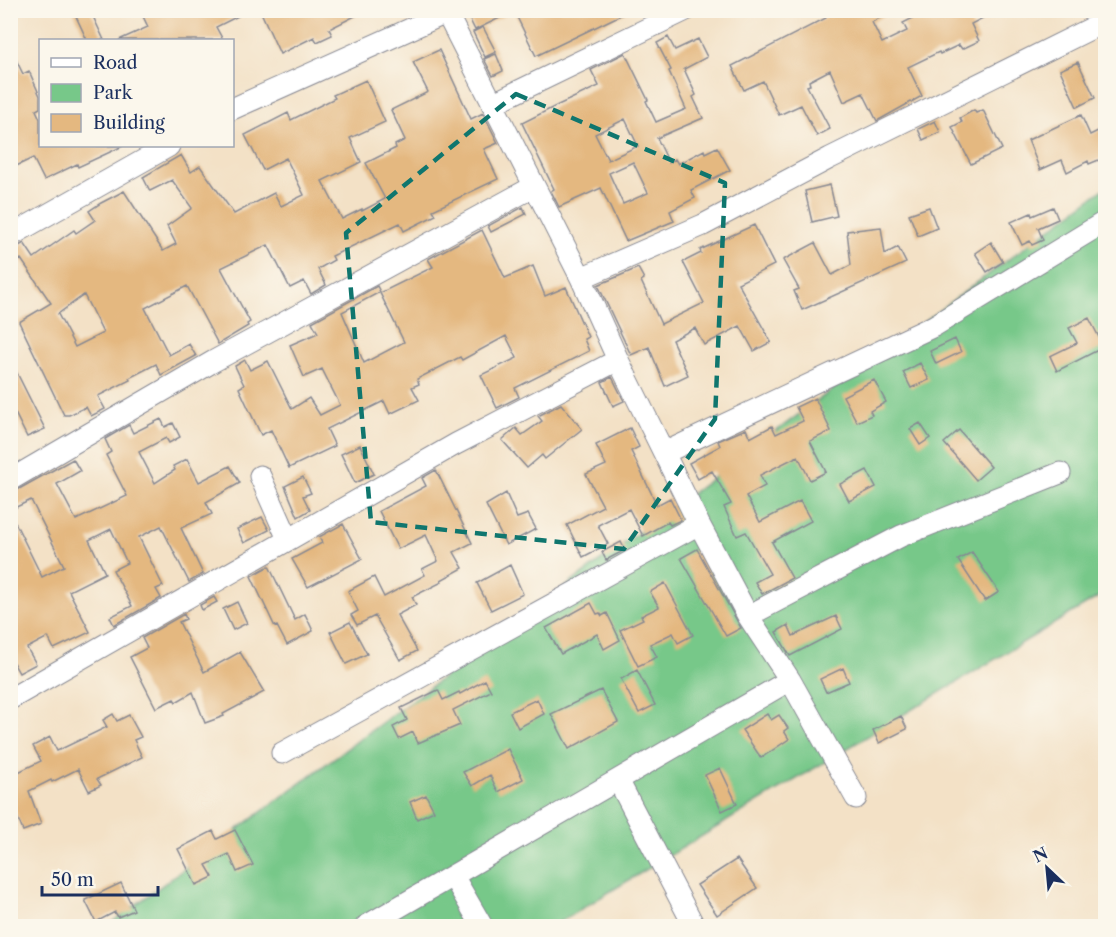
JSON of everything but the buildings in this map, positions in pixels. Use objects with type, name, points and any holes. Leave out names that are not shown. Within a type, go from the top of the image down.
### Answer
[{"type":"street","points":[[492,104],[686,10]]},
{"type":"street","points":[[234,108],[445,12],[581,278],[618,360],[699,524],[748,616],[790,680],[856,798]]},
{"type":"street","points":[[581,278],[703,225],[830,158],[1106,21]]},
{"type":"street","points":[[10,236],[167,147]]},
{"type":"street","points":[[10,480],[214,361],[533,187]]},
{"type":"street","points":[[664,453],[934,326],[1106,221]]},
{"type":"street","points":[[10,699],[456,444],[618,360]]},
{"type":"street","points":[[748,616],[901,536],[1060,473]]},
{"type":"street","points":[[260,476],[288,539]]},
{"type":"street","points":[[282,753],[699,524]]},
{"type":"street","points":[[366,927],[790,680]]},
{"type":"street","points":[[618,780],[693,922]]},
{"type":"street","points":[[453,876],[482,927]]},
{"type":"highlighted area","points":[[516,94],[725,183],[715,419],[624,549],[371,522],[346,233]]},
{"type":"green space","points":[[1105,188],[1105,593],[553,926],[107,926]]}]
